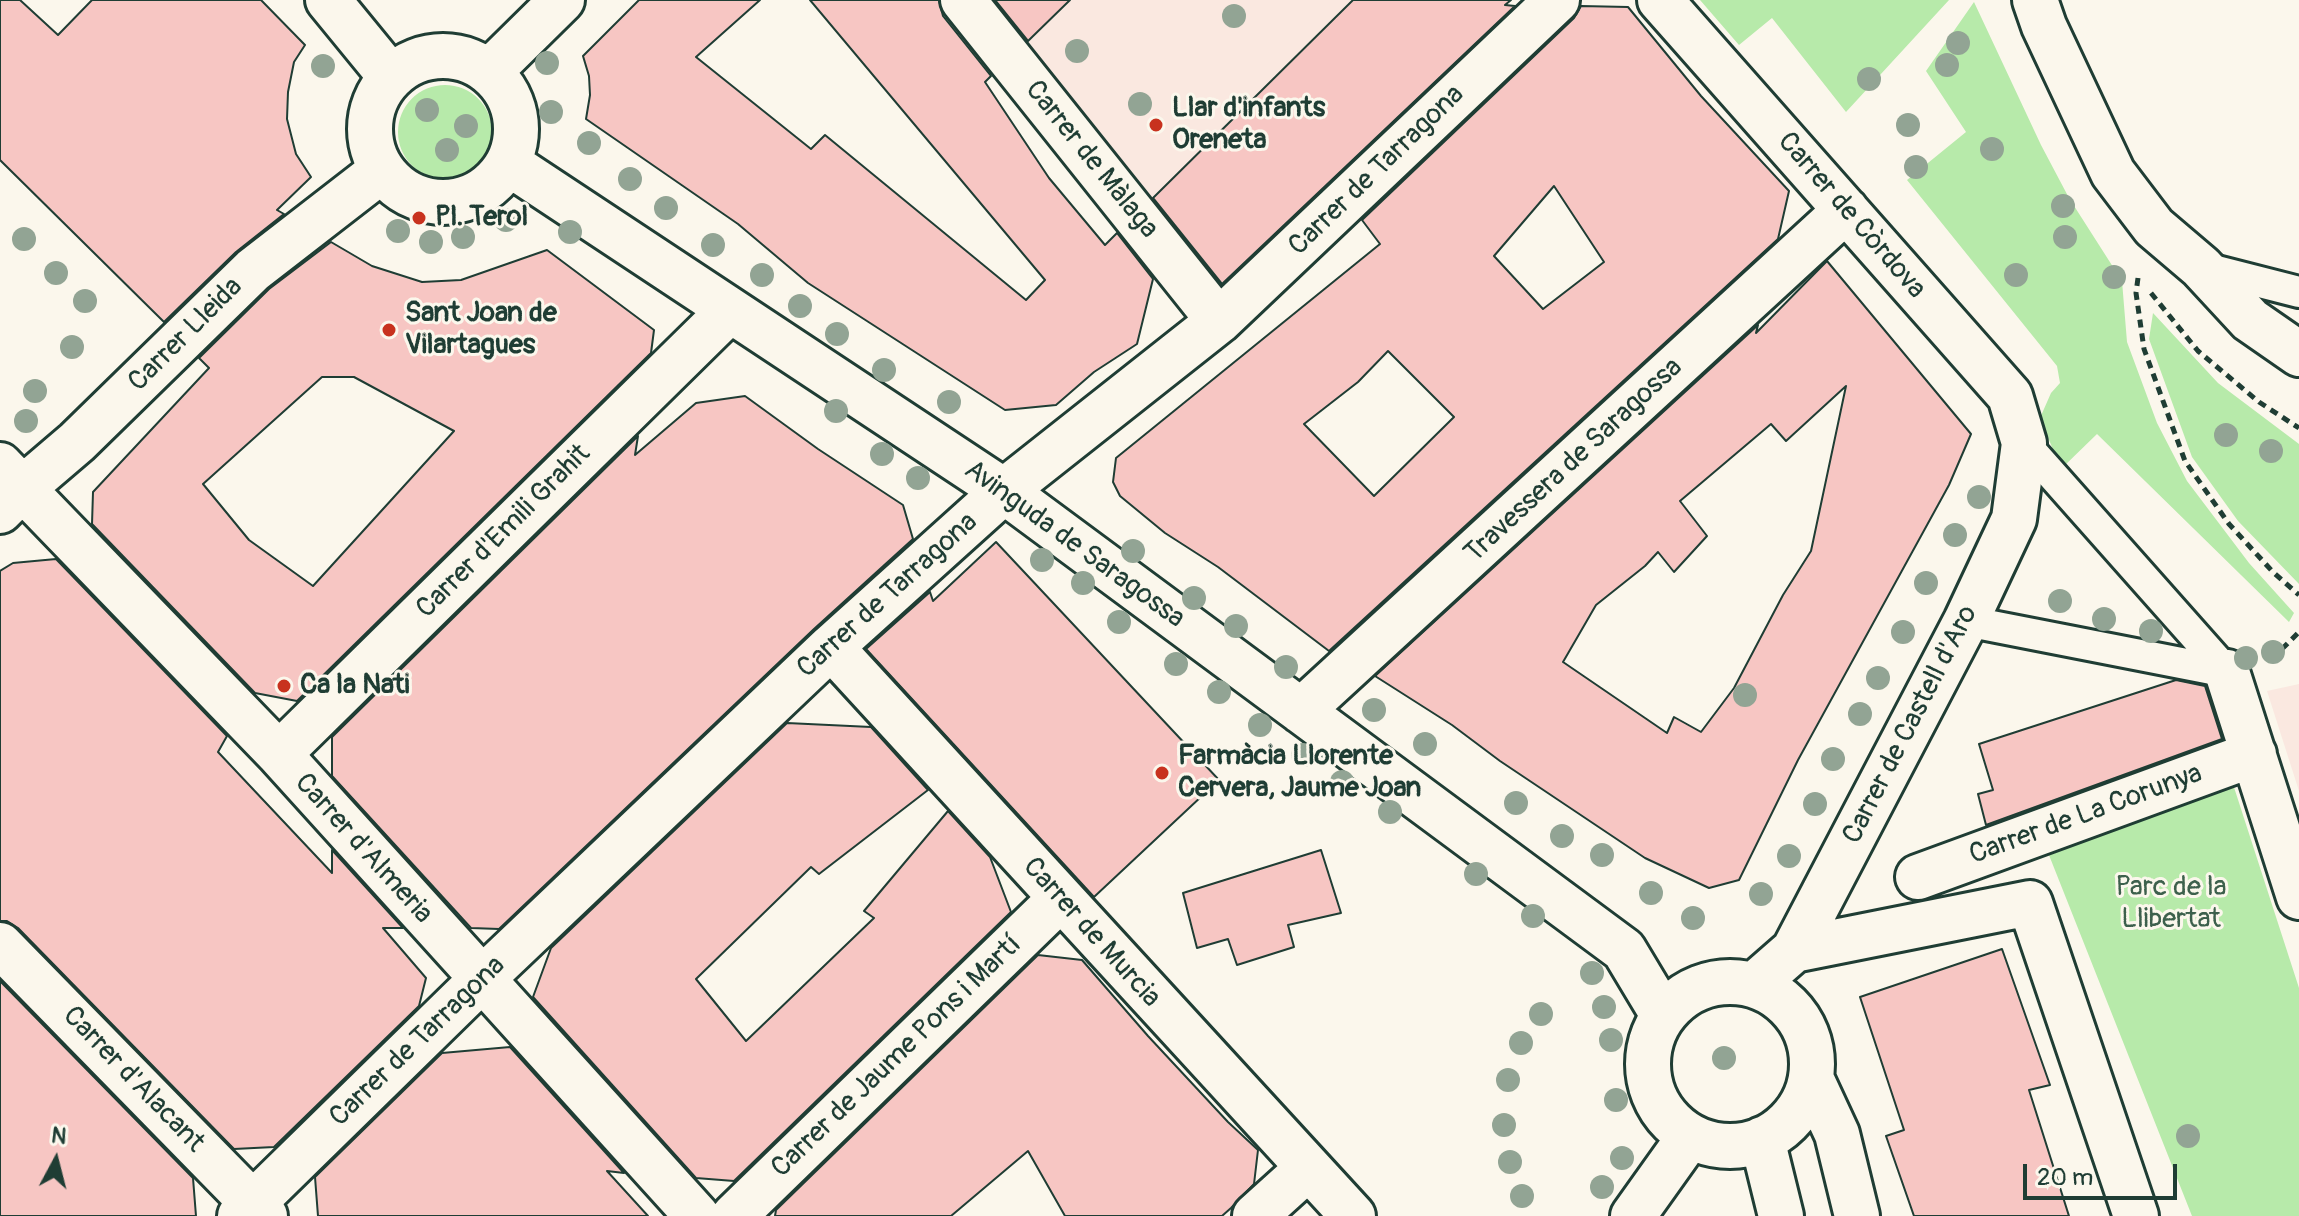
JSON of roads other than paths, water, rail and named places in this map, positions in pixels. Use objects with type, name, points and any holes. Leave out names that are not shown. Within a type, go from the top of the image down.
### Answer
[{"type":"street","points":[[328,0],[391,77]]},
{"type":"street","points":[[489,72],[562,0]]},
{"type":"street","name":"Carrer de Màlaga","points":[[963,0],[1219,321]]},
{"type":"street","name":"Carrer de Tarragona","points":[[253,1212],[481,980],[831,647],[1004,491],[1219,321],[1557,0]]},
{"type":"street","name":"Carrer de Còrdova","points":[[1660,0],[2010,396],[2024,443]]},
{"type":"street","points":[[2035,0],[2044,26],[2113,173],[2154,227],[2201,267],[2250,320],[2299,354]]},
{"type":"street","points":[[439,56],[466,59],[489,72],[508,95],[515,114],[515,144],[501,175],[480,192],[440,202],[413,196],[391,180],[374,154],[370,122],[381,90],[391,77],[413,62],[439,56]]},
{"type":"street","name":"Avinguda de Saragossa","points":[[508,163],[1004,491],[1624,950],[1660,961],[1705,985]]},
{"type":"street","name":"Carrer Lleida","points":[[7,488],[77,442],[253,270],[382,170]]},
{"type":"street","name":"Travessera de Saragossa","points":[[1301,711],[1846,210]]},
{"type":"street","name":"Carrer d'Emili Grahit","points":[[279,754],[730,310]]},
{"type":"street","name":"Carrer de Castell d'Aro","points":[[1754,985],[1794,950],[1966,621],[2014,519],[2024,443]]},
{"type":"street","name":"Carrer d'Almeria","points":[[7,488],[279,754],[697,1216]]},
{"type":"street","name":"Carrer de Murcia","points":[[831,647],[1353,1216]]},
{"type":"street","points":[[2227,672],[2299,897]]},
{"type":"street","name":"Carrer de La Corunya","points":[[1918,877],[2254,754]]},
{"type":"street","name":"Carrer de Jaume Pons i Martí","points":[[734,1216],[1060,899]]},
{"type":"street","name":"Carrer de La Corunya","points":[[1794,950],[2030,903],[2136,1216]]},
{"type":"street","name":"Carrer d'Alacant","points":[[0,945],[253,1212]]},
{"type":"street","name":"Avinguda de Saragossa","points":[[1624,950],[1663,1015]]},
{"type":"street","points":[[1721,982],[1754,985],[1785,1003],[1800,1021],[1812,1054],[1811,1078],[1802,1104],[1774,1133],[1762,1139],[1726,1146],[1713,1145],[1678,1128],[1660,1108],[1649,1082],[1648,1054],[1655,1027],[1682,997],[1705,985],[1721,982]]},
{"type":"street","points":[[1811,1078],[1837,1134],[1857,1216]]},
{"type":"street","points":[[1633,1216],[1690,1136]]},
{"type":"street","points":[[1762,1139],[1781,1216]]},
{"type":"street","points":[[1255,1216],[1307,1169]]},
{"type":"lane","points":[[2201,267],[2299,292]]},
{"type":"lane","points":[[2024,443],[2227,672]]},
{"type":"lane","points":[[1966,621],[2227,672]]},
{"type":"place","name":"Llar d'infants Oreneta","points":[[1156,125]]},
{"type":"place","name":"Pl. Terol","points":[[419,218]]},
{"type":"place","name":"Sant Joan de Vilartagues","points":[[389,330]]},
{"type":"place","name":"Ca la Nati","points":[[284,686]]},
{"type":"place","name":"Farmàcia Llorente Cervera, Jaume Joan","points":[[1162,773]]},
{"type":"park label","name":"Parc de la Llibertat","points":[[2171,904]]}]
